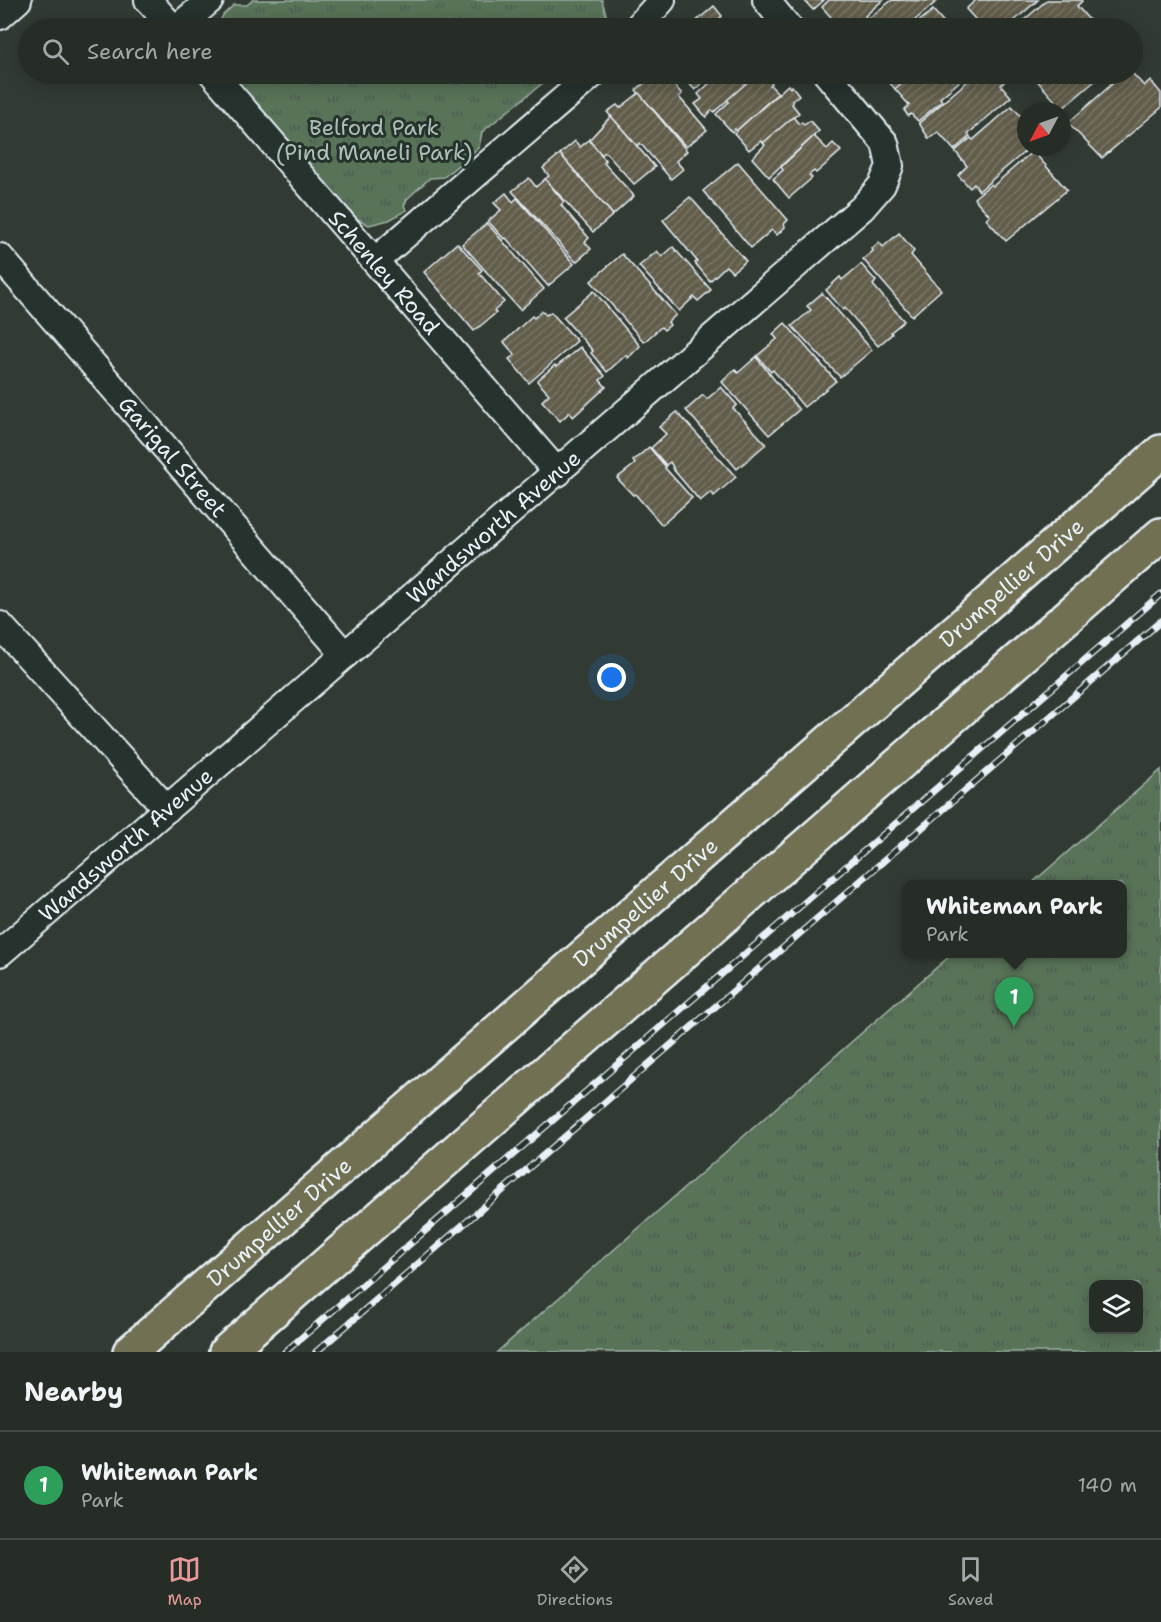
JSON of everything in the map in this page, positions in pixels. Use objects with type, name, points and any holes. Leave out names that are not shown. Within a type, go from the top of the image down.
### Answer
[{"type":"main road","name":"Drumpellier Drive","points":[[130,1352],[1161,452]]},
{"type":"main road","points":[[226,1352],[1161,535]]},
{"type":"street","points":[[0,16],[18,0]]},
{"type":"street","points":[[148,0],[165,18]]},
{"type":"street","points":[[188,18],[210,0]]},
{"type":"street","points":[[766,0],[781,18]]},
{"type":"street","name":"Schenley Road","points":[[222,84],[558,473]]},
{"type":"street","points":[[376,260],[582,84]]},
{"type":"street","name":"Wandsworth Avenue","points":[[0,953],[862,208],[882,186],[890,166],[885,143],[835,84]]},
{"type":"street","name":"Garigal Street","points":[[0,257],[345,655]]},
{"type":"street","points":[[0,624],[167,809]]},
{"type":"green space","points":[[253,0],[602,0],[607,18],[222,18],[234,5],[247,5]]},
{"type":"green space","name":"Belford Park (Pind Maneli Park)","points":[[237,84],[542,84],[482,132],[479,147],[444,177],[430,178],[407,199],[404,206],[407,210],[389,220],[369,225],[354,217]]},
{"type":"green space","points":[[1161,770],[1161,1352],[497,1352],[947,958],[1127,958],[1127,880],[1036,880]]},
{"type":"building","points":[[804,0],[824,0],[813,10]]},
{"type":"building","points":[[829,0],[883,0],[865,16],[866,18],[832,18],[822,7]]},
{"type":"building","points":[[892,0],[937,1],[917,18],[869,18]]},
{"type":"building","points":[[976,0],[1038,0],[1017,18],[974,18],[966,9]]},
{"type":"building","points":[[1047,0],[1081,0],[1077,6],[1087,18],[1026,18]]},
{"type":"building","points":[[714,6],[722,16],[720,18],[700,18]]},
{"type":"building","points":[[933,10],[940,18],[923,18]]},
{"type":"building","points":[[1150,80],[1161,93],[1161,108],[1102,158],[1071,126],[1071,120],[1112,84],[1142,84],[1144,86]]},
{"type":"building","points":[[643,84],[673,84],[682,94],[679,97],[707,130],[686,147],[636,90]]},
{"type":"building","points":[[689,84],[701,84],[695,90]]},
{"type":"building","points":[[709,84],[746,84],[706,117],[695,104],[702,99],[698,94]]},
{"type":"building","points":[[745,84],[771,84],[778,93],[736,131],[735,129],[732,132],[716,114],[729,102],[727,100]]},
{"type":"building","points":[[891,84],[901,84],[895,89]]},
{"type":"building","points":[[901,84],[956,84],[940,98],[942,101],[918,121],[911,114],[908,116],[904,110],[909,105],[895,89]]},
{"type":"building","points":[[964,84],[1002,84],[1011,97],[968,134],[970,136],[954,150],[938,132],[929,139],[919,123]]},
{"type":"building","points":[[1040,84],[1091,84],[1070,102],[1056,102]]},
{"type":"building","points":[[788,85],[790,88],[792,86],[799,95],[792,101],[792,104],[799,113],[763,143],[761,141],[749,150],[734,133]]},
{"type":"building","points":[[639,93],[687,151],[676,161],[683,169],[671,179],[640,143],[637,146],[607,112],[617,105],[620,108]]},
{"type":"building","points":[[1012,106],[1017,112],[1017,156],[1020,156],[979,191],[974,184],[970,188],[958,175],[967,166],[955,151],[971,138],[973,140]]},
{"type":"building","points":[[611,116],[655,167],[634,184],[605,152],[602,155],[589,140]]},
{"type":"building","points":[[793,117],[799,124],[802,122],[804,125],[810,121],[819,131],[769,177],[752,158],[765,145],[763,143]]},
{"type":"building","points":[[814,136],[827,149],[833,143],[841,151],[816,173],[814,171],[809,175],[812,178],[789,198],[773,179],[783,170],[781,167]]},
{"type":"building","points":[[589,140],[606,161],[604,163],[634,196],[613,215],[560,154],[575,141],[580,147]]},
{"type":"building","points":[[560,154],[613,215],[593,232],[545,179],[549,176],[543,168]]},
{"type":"building","points":[[1027,156],[1037,156],[1067,190],[1006,241],[986,219],[990,216],[974,198],[991,184],[993,186]]},
{"type":"building","points":[[738,162],[788,220],[777,235],[772,230],[751,248],[703,191]]},
{"type":"building","points":[[529,178],[536,187],[545,179],[564,202],[561,205],[589,238],[585,242],[591,249],[576,262],[512,191]]},
{"type":"building","points":[[506,193],[513,202],[517,198],[574,264],[548,286],[488,221],[501,210],[494,203]]},
{"type":"building","points":[[690,197],[746,261],[732,272],[726,266],[710,281],[695,263],[697,261],[663,220]]},
{"type":"building","points":[[487,223],[544,289],[520,310],[462,244]]},
{"type":"building","points":[[899,233],[914,251],[911,255],[941,290],[912,316],[863,259],[879,242],[883,247]]},
{"type":"building","points":[[457,243],[482,270],[479,273],[504,302],[494,311],[496,313],[474,331],[424,272]]},
{"type":"building","points":[[673,247],[711,290],[698,301],[694,297],[679,311],[639,266],[657,251],[662,257]]},
{"type":"building","points":[[622,254],[676,315],[668,322],[670,325],[664,330],[661,327],[644,342],[591,281]]},
{"type":"building","points":[[861,264],[876,281],[873,285],[904,321],[878,346],[826,290],[840,277],[842,280]]},
{"type":"building","points":[[594,291],[640,346],[628,358],[626,355],[607,372],[591,353],[593,351],[563,317]]},
{"type":"building","points":[[822,293],[872,350],[840,377],[792,326],[811,310],[807,306]]},
{"type":"building","points":[[542,311],[546,315],[551,312],[577,341],[529,383],[509,359],[515,355],[504,342],[532,316],[534,318]]},
{"type":"building","points":[[785,323],[836,381],[804,407],[773,370],[771,372],[757,356],[777,339],[773,334]]},
{"type":"building","points":[[580,347],[605,376],[600,380],[606,387],[573,417],[570,412],[560,421],[542,401],[549,394],[537,381]]},
{"type":"building","points":[[756,357],[799,410],[769,435],[722,382],[735,369],[738,373]]},
{"type":"building","points":[[721,387],[737,405],[733,408],[766,444],[737,469],[686,410],[703,395],[707,399]]},
{"type":"building","points":[[677,412],[736,477],[714,496],[711,492],[700,501],[672,468],[670,462],[666,465],[651,448],[666,434],[659,427]]},
{"type":"building","points":[[649,447],[692,498],[662,525],[635,494],[633,495],[617,478],[635,464],[633,461]]},
{"type":"railway","points":[[285,1352],[1161,594]]},
{"type":"railway","points":[[316,1352],[1161,621]]},
{"type":"place","name":"Whiteman Park","points":[[1014,1027]]}]
